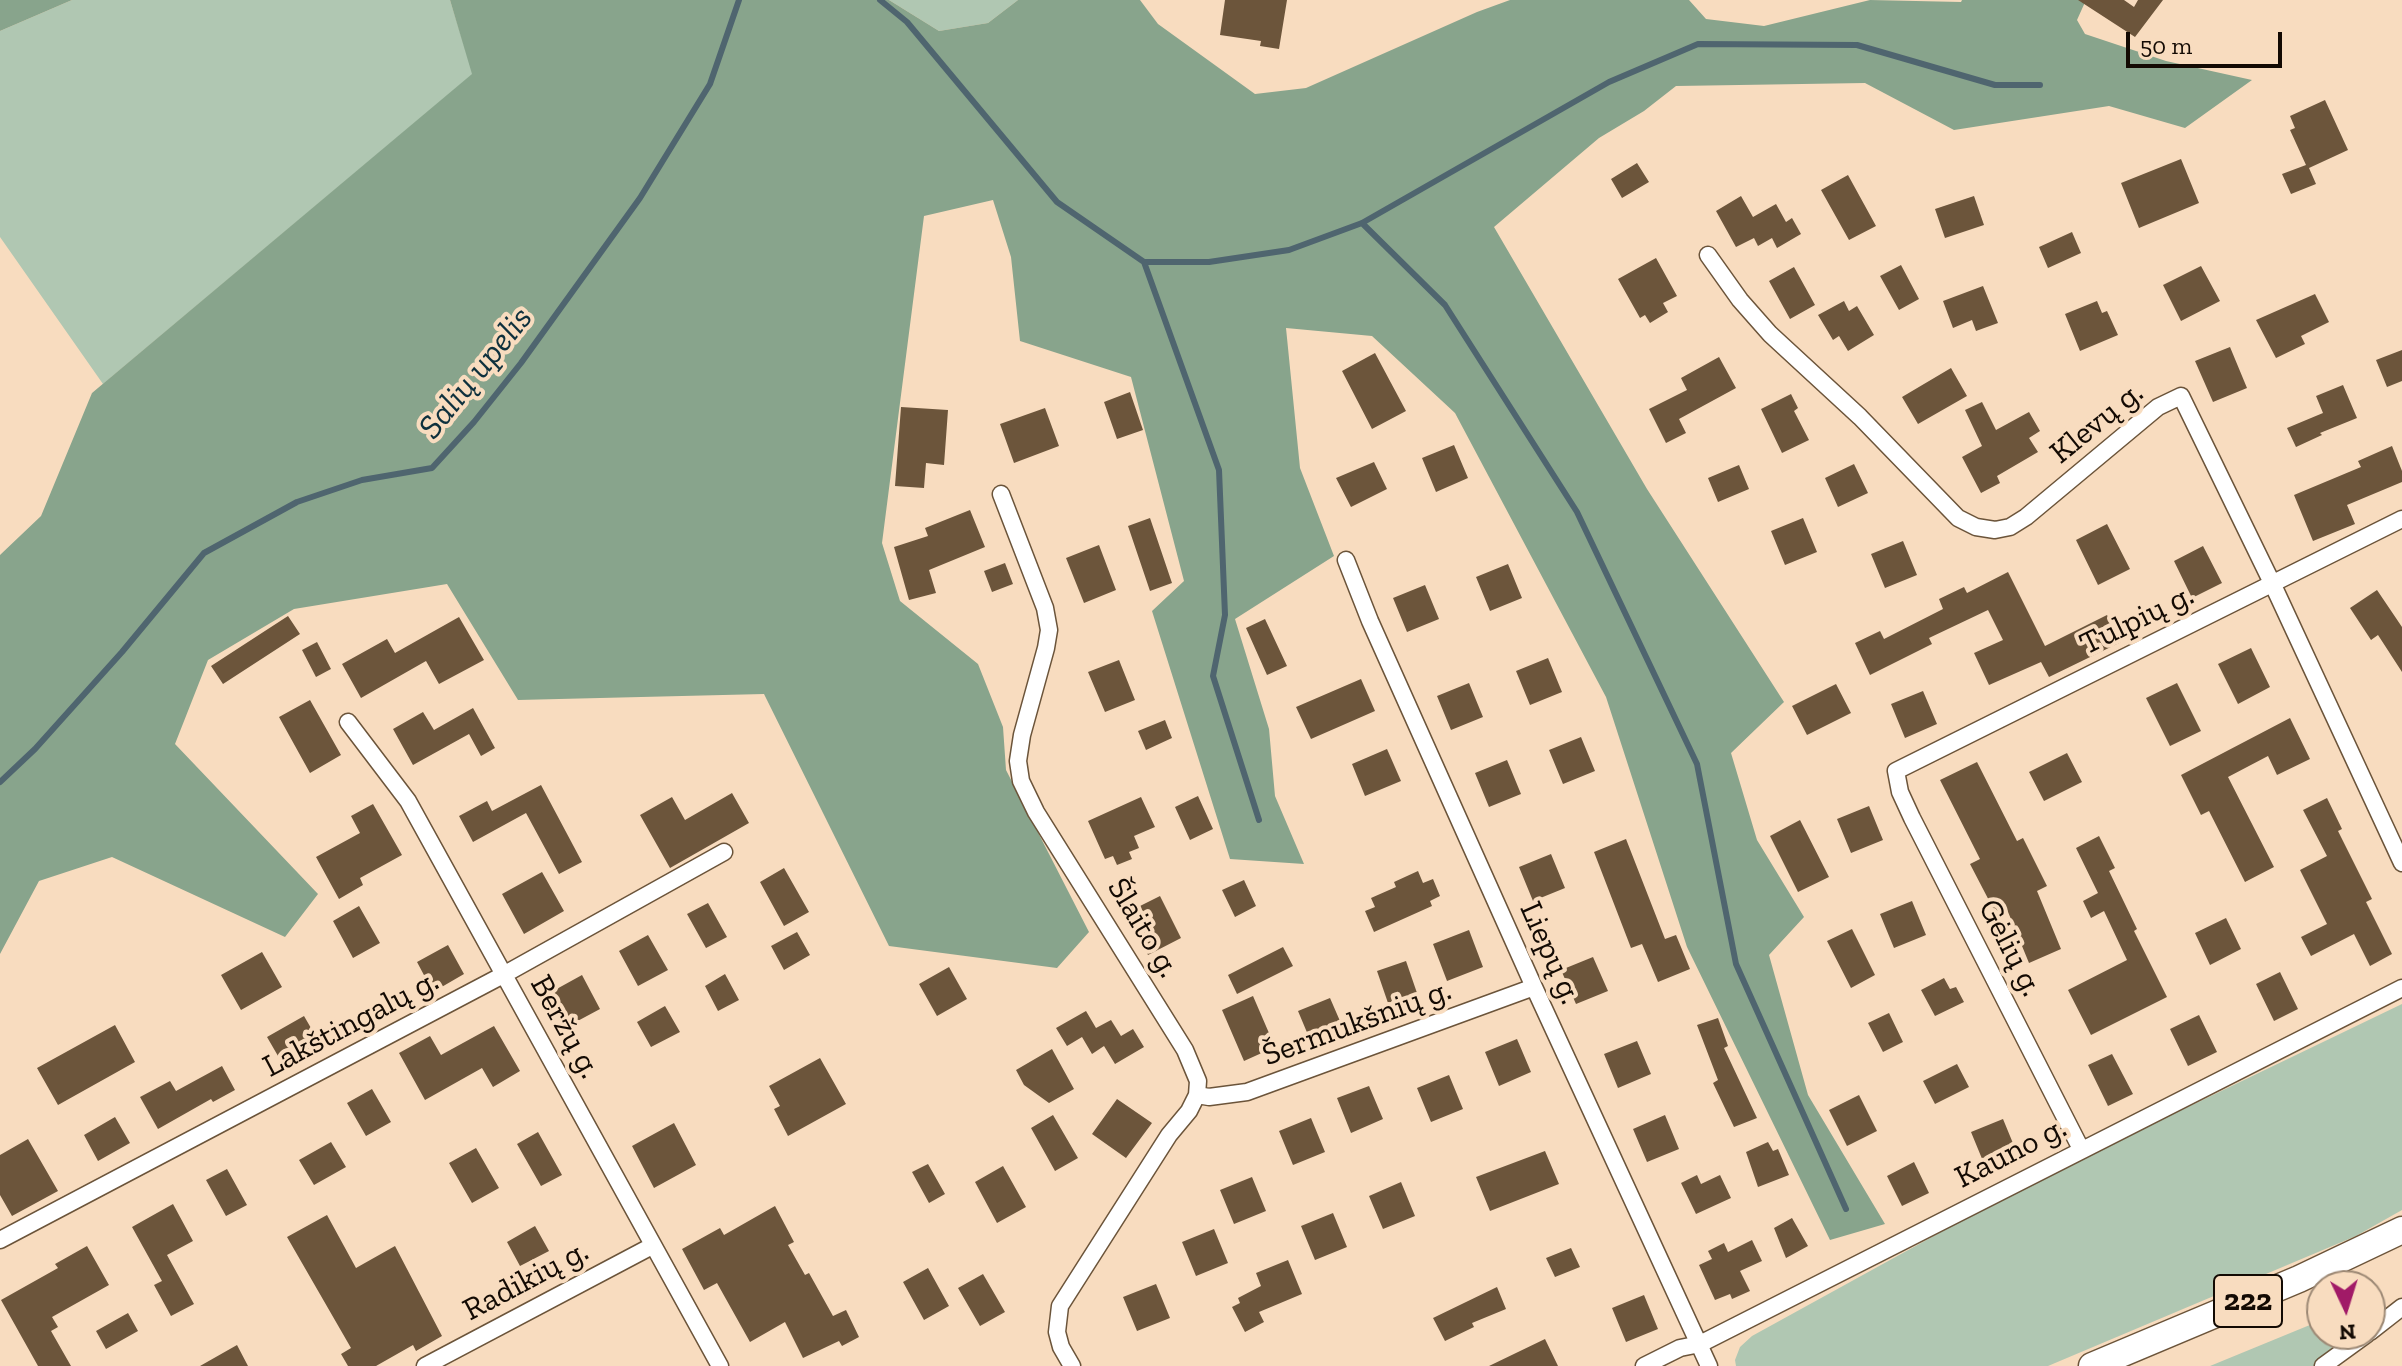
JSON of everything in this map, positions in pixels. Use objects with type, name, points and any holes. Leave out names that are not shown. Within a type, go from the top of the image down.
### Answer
[{"type":"main road","name":"222","points":[[2092,1366],[2299,1279],[2402,1230]]},
{"type":"street","name":"Klevų g.","points":[[1708,255],[1740,300],[1770,334],[1860,417],[1958,518],[1976,527],[1995,530],[2018,522],[2158,407],[2181,396],[2402,863]]},
{"type":"street","name":"Šlaito g.","points":[[1001,494],[1045,608],[1049,630],[1022,735],[1018,761],[1021,781],[1036,812],[1185,1050],[1198,1081],[1197,1095]]},
{"type":"street","name":"Tulpių g.","points":[[1896,771],[2402,519]]},
{"type":"street","name":"Liepų g.","points":[[1346,560],[1370,621],[1534,987],[1709,1366]]},
{"type":"street","name":"Beržų g.","points":[[348,722],[408,801],[720,1366]]},
{"type":"street","name":"Gėlių g.","points":[[1896,771],[1900,792],[1912,818],[2081,1149]]},
{"type":"street","name":"Lakštingalų g.","points":[[0,1240],[505,974],[724,852]]},
{"type":"street","name":"Šermukšnių g.","points":[[1197,1095],[1209,1097],[1247,1092],[1534,987]]},
{"type":"street","name":"Kauno g.","points":[[1644,1366],[1680,1348],[1700,1344],[2402,988]]},
{"type":"street","points":[[1072,1366],[1057,1332],[1060,1306],[1197,1095]]},
{"type":"street","name":"Radikių g.","points":[[425,1366],[652,1246]]},
{"type":"street","points":[[2386,1320],[2402,1307]]},
{"type":"street","points":[[2323,1366],[2345,1350]]},
{"type":"green space","points":[[0,0],[72,0],[0,31]]},
{"type":"green space","points":[[72,0],[450,0],[473,74],[103,384],[0,237],[0,31]]},
{"type":"green space","points":[[450,0],[889,0],[939,31],[988,23],[1018,0],[1140,0],[1158,24],[1255,94],[1306,88],[1510,0],[1689,0],[1706,19],[1764,26],[1870,0],[2086,0],[2077,20],[2085,34],[2166,61],[2252,80],[2185,128],[2109,106],[1954,130],[1865,83],[1676,86],[1644,111],[1599,138],[1494,227],[1647,489],[1784,702],[1731,753],[1757,840],[1804,917],[1769,955],[1808,1095],[1885,1224],[1830,1240],[1687,947],[1606,697],[1455,413],[1372,336],[1286,328],[1300,468],[1334,556],[1235,619],[1269,729],[1275,796],[1304,864],[1230,859],[1152,611],[1184,581],[1131,377],[1020,341],[1011,257],[993,200],[924,216],[882,543],[900,601],[978,664],[1003,727],[1006,770],[1089,932],[1057,968],[889,946],[764,694],[518,700],[447,584],[294,609],[208,660],[175,744],[318,894],[285,937],[112,857],[39,881],[0,954],[0,555],[41,516],[92,393],[472,74]]},
{"type":"green space","points":[[889,0],[1018,0],[988,23],[939,31]]},
{"type":"green space","points":[[2402,1004],[2402,1210],[2356,1236],[2048,1366],[1736,1366],[1740,1347],[1752,1336],[2030,1183]]},
{"type":"green space","points":[[2306,1327],[2306,1350],[2344,1350],[2323,1366],[2210,1366]]},
{"type":"building","points":[[1225,0],[1287,0],[1279,49],[1260,46],[1261,41],[1220,35]]},
{"type":"building","points":[[2078,0],[2124,0],[2134,7],[2138,0],[2163,0],[2135,37]]},
{"type":"building","points":[[2325,100],[2348,150],[2309,168],[2316,184],[2291,194],[2282,174],[2306,165],[2290,130],[2295,128],[2290,116]]},
{"type":"building","points":[[2181,159],[2199,203],[2139,228],[2121,183]]},
{"type":"building","points":[[1637,163],[1649,182],[1622,198],[1611,179]]},
{"type":"building","points":[[1848,175],[1876,226],[1849,240],[1821,190]]},
{"type":"building","points":[[1741,196],[1753,217],[1776,204],[1786,222],[1792,218],[1801,234],[1777,248],[1772,238],[1758,246],[1754,238],[1736,247],[1716,211]]},
{"type":"building","points":[[1974,196],[1984,225],[1945,238],[1935,209]]},
{"type":"building","points":[[2072,232],[2081,253],[2048,268],[2039,247]]},
{"type":"building","points":[[1656,258],[1677,296],[1663,303],[1668,312],[1650,323],[1645,315],[1640,318],[1618,279]]},
{"type":"building","points":[[1901,265],[1919,299],[1899,310],[1880,276]]},
{"type":"building","points":[[2201,266],[2220,301],[2181,321],[2163,285]]},
{"type":"building","points":[[1794,267],[1815,305],[1790,319],[1769,281]]},
{"type":"building","points":[[1983,286],[1998,323],[1976,331],[1972,320],[1953,328],[1943,301]]},
{"type":"building","points":[[2315,294],[2329,322],[2301,336],[2305,344],[2276,358],[2256,320]]},
{"type":"building","points":[[1844,301],[1849,311],[1857,306],[1874,335],[1848,351],[1839,336],[1833,340],[1818,315]]},
{"type":"building","points":[[2097,301],[2102,313],[2107,311],[2118,335],[2080,351],[2065,314]]},
{"type":"building","points":[[2230,347],[2247,388],[2213,402],[2195,361]]},
{"type":"building","points":[[2402,350],[2402,381],[2387,387],[2376,360]]},
{"type":"building","points":[[1375,353],[1406,411],[1372,429],[1342,371]]},
{"type":"building","points":[[1719,357],[1736,388],[1679,419],[1686,433],[1666,443],[1649,409],[1687,390],[1681,378]]},
{"type":"building","points":[[1951,368],[1967,396],[1918,424],[1902,397]]},
{"type":"building","points":[[2343,385],[2357,418],[2296,447],[2287,428],[2323,413],[2316,396]]},
{"type":"building","points":[[1130,392],[1143,430],[1117,439],[1104,402]]},
{"type":"building","points":[[1791,394],[1798,408],[1794,411],[1809,440],[1782,453],[1761,409]]},
{"type":"building","points":[[1982,402],[1996,430],[2029,412],[2040,431],[2029,438],[2038,452],[1997,476],[2000,483],[1981,493],[1962,457],[1982,446],[1965,410]]},
{"type":"building","points":[[901,407],[948,410],[944,465],[926,463],[924,488],[895,486]]},
{"type":"building","points":[[1045,408],[1059,446],[1014,463],[1000,424]]},
{"type":"building","points":[[1454,445],[1468,478],[1436,492],[1422,458]]},
{"type":"building","points":[[2392,446],[2402,471],[2402,482],[2347,505],[2355,524],[2313,541],[2294,495],[2361,467],[2358,461]]},
{"type":"building","points":[[1374,462],[1387,489],[1351,507],[1336,478]]},
{"type":"building","points":[[1854,464],[1868,493],[1838,507],[1825,478]]},
{"type":"building","points":[[1739,465],[1749,489],[1718,502],[1708,478]]},
{"type":"building","points":[[970,510],[985,547],[929,570],[936,593],[909,600],[894,547],[928,536],[925,528]]},
{"type":"building","points":[[1150,518],[1172,583],[1150,591],[1128,526]]},
{"type":"building","points":[[1803,518],[1817,552],[1785,565],[1771,531]]},
{"type":"building","points":[[2107,524],[2130,569],[2098,585],[2076,540]]},
{"type":"building","points":[[1903,541],[1917,575],[1885,588],[1871,554]]},
{"type":"building","points":[[1099,545],[1116,590],[1084,603],[1066,558]]},
{"type":"building","points":[[2203,546],[2222,583],[2192,598],[2174,561]]},
{"type":"building","points":[[1005,563],[1013,584],[992,592],[984,571]]},
{"type":"building","points":[[1508,564],[1522,598],[1490,611],[1476,577]]},
{"type":"building","points":[[2008,572],[2045,646],[2107,615],[2121,642],[2049,677],[2041,662],[1989,685],[1974,653],[2003,640],[1988,610],[1929,638],[1932,644],[1870,675],[1855,643],[1880,631],[1884,639],[1943,609],[1939,599],[1964,587],[1967,593]]},
{"type":"building","points":[[1425,585],[1439,619],[1407,632],[1393,598]]},
{"type":"building","points":[[2377,590],[2402,627],[2402,672],[2378,635],[2371,640],[2350,608]]},
{"type":"building","points":[[288,616],[300,634],[223,684],[211,666]]},
{"type":"building","points":[[459,617],[484,660],[439,684],[426,661],[361,698],[342,664],[387,639],[395,653]]},
{"type":"building","points":[[1265,619],[1287,666],[1267,675],[1246,628]]},
{"type":"building","points":[[317,642],[331,669],[316,677],[302,650]]},
{"type":"building","points":[[2251,648],[2270,687],[2238,704],[2218,664]]},
{"type":"building","points":[[1548,658],[1562,692],[1530,705],[1516,671]]},
{"type":"building","points":[[1119,660],[1135,700],[1105,712],[1088,672]]},
{"type":"building","points":[[1361,679],[1375,711],[1311,739],[1296,707]]},
{"type":"building","points":[[1469,683],[1483,717],[1451,730],[1437,696]]},
{"type":"building","points":[[2177,683],[2201,731],[2170,746],[2146,698]]},
{"type":"building","points":[[1836,684],[1851,713],[1807,735],[1792,706]]},
{"type":"building","points":[[1923,691],[1937,724],[1905,738],[1891,704]]},
{"type":"building","points":[[310,700],[341,755],[310,773],[279,717]]},
{"type":"building","points":[[473,708],[495,748],[481,756],[469,734],[413,765],[393,729],[423,712],[434,730]]},
{"type":"building","points":[[2290,718],[2310,759],[2277,775],[2268,756],[2228,777],[2274,867],[2245,882],[2209,811],[2201,815],[2181,775]]},
{"type":"building","points":[[1165,720],[1172,738],[1146,750],[1138,731]]},
{"type":"building","points":[[1581,737],[1595,771],[1563,784],[1549,750]]},
{"type":"building","points":[[1387,749],[1401,781],[1365,796],[1352,764]]},
{"type":"building","points":[[2067,753],[2082,782],[2044,801],[2029,772]]},
{"type":"building","points":[[1507,760],[1521,794],[1489,807],[1475,773]]},
{"type":"building","points":[[1977,762],[2017,841],[2023,838],[2047,886],[2037,891],[2061,949],[2029,963],[2006,907],[1995,912],[1970,864],[1980,859],[1940,780]]},
{"type":"building","points":[[541,785],[582,862],[559,874],[526,813],[473,842],[459,816],[487,801],[492,811]]},
{"type":"building","points":[[732,793],[749,823],[670,868],[640,815],[672,797],[685,820]]},
{"type":"building","points":[[1198,796],[1213,829],[1190,840],[1175,807]]},
{"type":"building","points":[[1141,797],[1155,827],[1134,836],[1139,848],[1129,852],[1132,859],[1117,865],[1113,856],[1105,859],[1088,821]]},
{"type":"building","points":[[2327,798],[2342,829],[2338,831],[2372,899],[2366,902],[2392,954],[2370,966],[2354,934],[2311,956],[2301,937],[2327,924],[2300,870],[2327,856],[2303,810]]},
{"type":"building","points":[[373,804],[402,855],[360,878],[363,885],[339,899],[316,857],[360,833],[351,816]]},
{"type":"building","points":[[1869,806],[1883,840],[1851,853],[1837,819]]},
{"type":"building","points":[[1800,820],[1829,877],[1798,892],[1770,836]]},
{"type":"building","points":[[2099,836],[2115,868],[2109,871],[2137,929],[2134,931],[2167,997],[2091,1035],[2068,990],[2127,960],[2104,911],[2091,918],[2083,901],[2098,893],[2076,848]]},
{"type":"building","points":[[1626,839],[1665,939],[1676,935],[1690,969],[1658,982],[1642,944],[1631,948],[1594,852]]},
{"type":"building","points":[[1551,854],[1565,888],[1533,901],[1519,867]]},
{"type":"building","points":[[784,868],[809,912],[784,926],[760,882]]},
{"type":"building","points":[[1418,871],[1423,883],[1433,879],[1440,896],[1430,901],[1432,906],[1374,932],[1365,911],[1375,907],[1371,898],[1396,887],[1394,882]]},
{"type":"building","points":[[542,872],[564,911],[524,934],[502,894]]},
{"type":"building","points":[[1244,880],[1256,906],[1235,917],[1222,890]]},
{"type":"building","points":[[1160,896],[1181,938],[1148,955],[1134,928],[1148,921],[1140,906]]},
{"type":"building","points":[[1912,901],[1926,935],[1894,948],[1880,914]]},
{"type":"building","points":[[708,903],[727,937],[706,948],[687,914]]},
{"type":"building","points":[[359,906],[380,943],[353,958],[333,921]]},
{"type":"building","points":[[2226,918],[2241,949],[2210,965],[2195,933]]},
{"type":"building","points":[[1852,929],[1875,975],[1851,988],[1827,941]]},
{"type":"building","points":[[1469,930],[1483,967],[1447,981],[1433,944]]},
{"type":"building","points":[[797,932],[810,955],[784,970],[771,946]]},
{"type":"building","points":[[648,935],[668,970],[638,986],[619,951]]},
{"type":"building","points":[[448,945],[464,974],[433,992],[417,962]]},
{"type":"building","points":[[1283,947],[1293,966],[1237,994],[1228,975]]},
{"type":"building","points":[[262,952],[282,987],[241,1010],[221,975]]},
{"type":"building","points":[[1593,957],[1608,991],[1576,1004],[1561,970]]},
{"type":"building","points":[[1406,961],[1417,993],[1388,1003],[1377,971]]},
{"type":"building","points":[[949,967],[967,999],[937,1016],[919,984]]},
{"type":"building","points":[[2280,972],[2298,1009],[2274,1021],[2256,984]]},
{"type":"building","points":[[725,974],[739,1000],[718,1011],[705,986]]},
{"type":"building","points":[[582,975],[600,1009],[572,1024],[553,991]]},
{"type":"building","points":[[1944,978],[1950,989],[1956,987],[1964,1002],[1935,1016],[1921,990]]},
{"type":"building","points":[[1253,996],[1275,1047],[1244,1061],[1222,1010]]},
{"type":"building","points":[[1330,998],[1343,1028],[1311,1042],[1298,1011]]},
{"type":"building","points":[[665,1006],[680,1032],[651,1047],[637,1022]]},
{"type":"building","points":[[1086,1011],[1096,1028],[1111,1020],[1121,1036],[1133,1029],[1144,1047],[1115,1064],[1104,1046],[1092,1054],[1082,1037],[1067,1046],[1056,1028]]},
{"type":"building","points":[[1889,1013],[1903,1042],[1883,1052],[1868,1023]]},
{"type":"building","points":[[2199,1015],[2217,1052],[2188,1066],[2170,1029]]},
{"type":"building","points":[[304,1016],[322,1047],[285,1068],[267,1037]]},
{"type":"building","points":[[1718,1018],[1728,1046],[1724,1048],[1757,1118],[1734,1127],[1713,1083],[1718,1080],[1697,1025]]},
{"type":"building","points":[[115,1025],[135,1062],[58,1105],[37,1068]]},
{"type":"building","points":[[494,1026],[520,1071],[493,1087],[482,1068],[425,1100],[399,1053],[430,1036],[441,1055]]},
{"type":"building","points":[[1517,1039],[1531,1072],[1499,1086],[1485,1052]]},
{"type":"building","points":[[1637,1041],[1651,1074],[1618,1088],[1604,1054]]},
{"type":"building","points":[[1052,1049],[1074,1089],[1049,1103],[1024,1085],[1016,1070]]},
{"type":"building","points":[[2112,1054],[2133,1094],[2108,1106],[2088,1065]]},
{"type":"building","points":[[820,1058],[846,1104],[788,1136],[774,1109],[780,1106],[769,1086]]},
{"type":"building","points":[[1957,1064],[1969,1087],[1935,1104],[1923,1081]]},
{"type":"building","points":[[222,1066],[235,1090],[213,1102],[211,1099],[158,1129],[140,1097],[170,1081],[176,1091]]},
{"type":"building","points":[[1449,1075],[1463,1109],[1431,1122],[1417,1088]]},
{"type":"building","points":[[1369,1086],[1383,1119],[1351,1133],[1337,1098]]},
{"type":"building","points":[[372,1089],[391,1122],[366,1136],[347,1103]]},
{"type":"building","points":[[1859,1095],[1877,1131],[1847,1146],[1829,1110]]},
{"type":"building","points":[[1117,1099],[1152,1123],[1126,1158],[1092,1134]]},
{"type":"building","points":[[1053,1115],[1078,1158],[1055,1171],[1031,1128]]},
{"type":"building","points":[[1665,1115],[1679,1149],[1647,1162],[1633,1129]]},
{"type":"building","points":[[115,1117],[130,1143],[98,1161],[84,1135]]},
{"type":"building","points":[[1311,1118],[1325,1152],[1293,1165],[1279,1131]]},
{"type":"building","points":[[2003,1119],[2017,1153],[1985,1166],[1971,1132]]},
{"type":"building","points":[[674,1123],[696,1165],[654,1188],[632,1146]]},
{"type":"building","points":[[538,1132],[562,1175],[541,1186],[517,1144]]},
{"type":"building","points":[[28,1139],[58,1191],[12,1216],[0,1195],[0,1155]]},
{"type":"building","points":[[331,1142],[346,1167],[314,1185],[299,1160]]},
{"type":"building","points":[[1768,1142],[1773,1151],[1778,1149],[1789,1175],[1758,1187],[1746,1152]]},
{"type":"building","points":[[476,1148],[499,1188],[472,1203],[449,1163]]},
{"type":"building","points":[[1545,1151],[1559,1184],[1490,1211],[1476,1177]]},
{"type":"building","points":[[1914,1162],[1929,1193],[1902,1206],[1887,1176]]},
{"type":"building","points":[[928,1164],[945,1194],[929,1203],[912,1172]]},
{"type":"building","points":[[1003,1166],[1026,1207],[997,1223],[975,1182]]},
{"type":"building","points":[[227,1169],[247,1205],[226,1216],[206,1180]]},
{"type":"building","points":[[1697,1175],[1701,1184],[1720,1175],[1731,1198],[1696,1214],[1681,1183]]},
{"type":"building","points":[[1252,1177],[1266,1211],[1234,1224],[1220,1190]]},
{"type":"building","points":[[1401,1182],[1415,1216],[1383,1229],[1369,1196]]},
{"type":"building","points":[[173,1204],[193,1241],[167,1255],[194,1304],[171,1316],[154,1285],[162,1281],[132,1227]]},
{"type":"building","points":[[775,1206],[794,1242],[788,1245],[805,1275],[809,1273],[833,1316],[846,1310],[859,1337],[842,1346],[839,1341],[803,1358],[785,1322],[750,1342],[717,1283],[704,1290],[682,1249],[720,1228],[724,1235]]},
{"type":"building","points":[[1333,1213],[1347,1247],[1315,1260],[1301,1226]]},
{"type":"building","points":[[327,1215],[356,1268],[395,1246],[442,1336],[416,1351],[413,1345],[376,1366],[348,1366],[341,1354],[351,1348],[287,1237]]},
{"type":"building","points":[[1792,1218],[1808,1246],[1786,1258],[1774,1228]]},
{"type":"building","points":[[535,1226],[549,1251],[520,1266],[507,1242]]},
{"type":"building","points":[[1214,1229],[1228,1263],[1196,1276],[1182,1242]]},
{"type":"building","points":[[1752,1240],[1762,1261],[1740,1271],[1750,1291],[1732,1299],[1730,1294],[1715,1300],[1699,1265],[1712,1259],[1708,1251],[1724,1243],[1728,1252]]},
{"type":"building","points":[[87,1246],[109,1285],[52,1317],[58,1327],[51,1331],[71,1366],[38,1366],[1,1300],[58,1268],[55,1264]]},
{"type":"building","points":[[1571,1248],[1580,1267],[1555,1277],[1546,1258]]},
{"type":"building","points":[[1288,1260],[1302,1294],[1259,1312],[1264,1322],[1245,1332],[1232,1307],[1240,1303],[1238,1298],[1261,1286],[1256,1273]]},
{"type":"building","points":[[928,1268],[949,1306],[924,1320],[903,1282]]},
{"type":"building","points":[[983,1274],[1005,1312],[980,1326],[958,1288]]},
{"type":"building","points":[[1156,1284],[1170,1318],[1137,1331],[1123,1297]]},
{"type":"building","points":[[1497,1287],[1506,1309],[1472,1323],[1474,1327],[1445,1341],[1433,1318]]},
{"type":"building","points":[[1644,1295],[1658,1329],[1626,1342],[1612,1308]]},
{"type":"building","points":[[128,1313],[138,1331],[106,1349],[96,1331]]},
{"type":"building","points":[[1545,1339],[1558,1366],[1489,1366]]},
{"type":"building","points":[[237,1345],[248,1366],[200,1366]]},
{"type":"waterway","name":"Salių upelis","points":[[0,782],[35,749],[122,652],[204,553],[297,502],[362,480],[432,468],[521,363],[640,198],[710,84],[739,0]]},
{"type":"waterway","points":[[880,0],[907,22],[1057,202],[1144,262],[1209,262],[1289,250],[1362,223],[1609,82],[1698,44],[1857,45],[1995,85],[2040,85]]},
{"type":"waterway","points":[[1362,223],[1445,305],[1577,512],[1697,764],[1736,964],[1846,1209]]},
{"type":"waterway","points":[[1144,262],[1219,470],[1225,615],[1213,676],[1259,820]]}]
